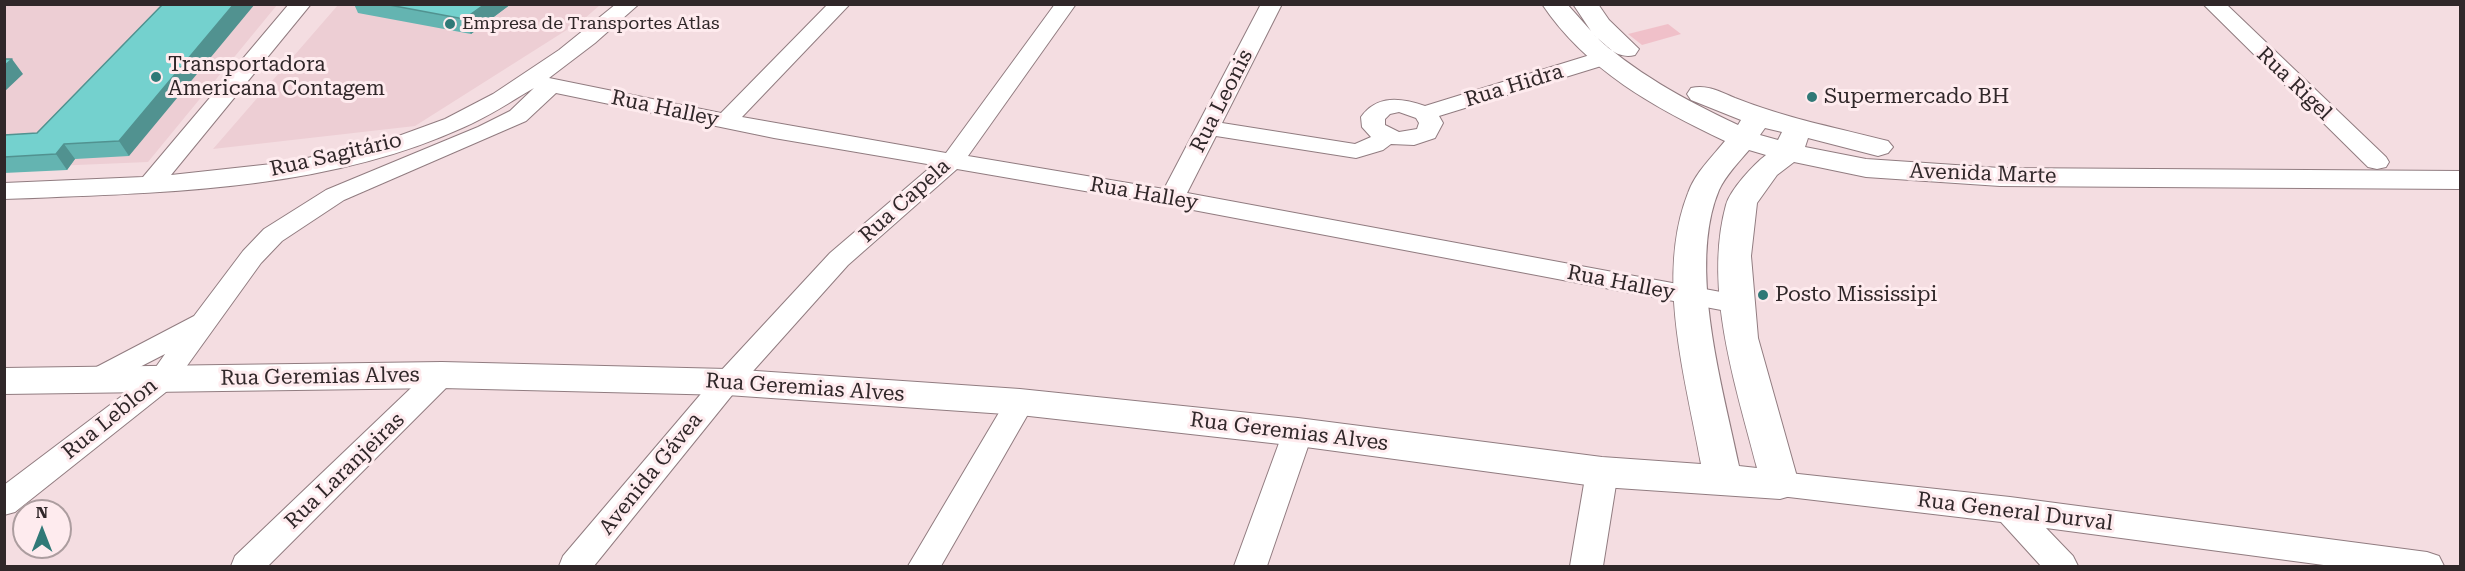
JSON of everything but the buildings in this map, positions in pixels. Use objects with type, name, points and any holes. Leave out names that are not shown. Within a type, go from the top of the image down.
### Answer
[{"type":"street","points":[[150,185],[301,4]]},
{"type":"street","name":"Rua Sagitário","points":[[4,191],[150,185],[291,169],[374,150],[452,124],[541,83],[566,58],[629,4]]},
{"type":"street","points":[[726,121],[840,4]]},
{"type":"street","name":"Rua Capela","points":[[727,382],[838,259],[952,161],[1066,4]]},
{"type":"street","name":"Rua Leonis","points":[[1172,198],[1272,4]]},
{"type":"street","name":"Avenida Marte","points":[[1554,4],[1567,23],[1615,54]]},
{"type":"street","name":"Avenida Marte","points":[[1585,4],[1615,54],[1646,88],[1866,168],[2000,177],[2386,171],[2460,162]]},
{"type":"street","name":"Rua Rigel","points":[[2213,4],[2386,171]]},
{"type":"street","name":"Rua Hidra","points":[[1208,128],[1356,151],[1375,146],[1387,136],[1413,139],[1427,133],[1431,123],[1425,113],[1615,54]]},
{"type":"street","name":"Rua Halley","points":[[541,83],[726,121],[1172,198],[1737,304]]},
{"type":"street","name":"Rua Leblon","points":[[4,503],[161,381],[252,256],[273,235],[307,212],[365,182],[518,116],[541,83]]},
{"type":"street","points":[[1723,480],[1691,297],[1693,224],[1704,190],[1751,128]]},
{"type":"street","points":[[1780,484],[1741,338],[1735,256],[1742,203],[1766,169],[1793,140]]},
{"type":"street","name":"Avenida Marte","points":[[2386,171],[2460,180]]},
{"type":"street","name":"Rua Leblon","points":[[95,380],[202,322]]},
{"type":"street","name":"Rua Geremias Alves","points":[[4,381],[161,381],[442,375],[727,382],[1020,402],[1298,432],[1602,472]]},
{"type":"street","name":"Rua Laranjeiras","points":[[247,567],[442,375]]},
{"type":"street","name":"Avenida Gávea","points":[[575,567],[727,382]]},
{"type":"street","points":[[924,567],[1020,402]]},
{"type":"street","points":[[1250,567],[1298,432]]},
{"type":"street","points":[[1586,567],[1602,472]]},
{"type":"street","name":"Rua General Durval","points":[[1602,472],[1780,484],[2010,510],[2416,566]]},
{"type":"street","points":[[2010,510],[2061,567]]},
{"type":"shaded area","points":[[4,5],[277,5],[148,162],[5,168]]},
{"type":"shaded area","points":[[338,5],[600,5],[584,19],[415,126],[213,149]]},
{"type":"shaded area","points":[[1668,24],[1681,34],[1642,45],[1628,34]]},
{"type":"place","name":"Empresa de Transportes Atlas","points":[[450,24]]},
{"type":"place","name":"Transportadora Americana Contagem","points":[[156,77]]},
{"type":"place","name":"Supermercado BH","points":[[1812,97]]},
{"type":"place","name":"Posto Mississipi","points":[[1763,295]]}]
